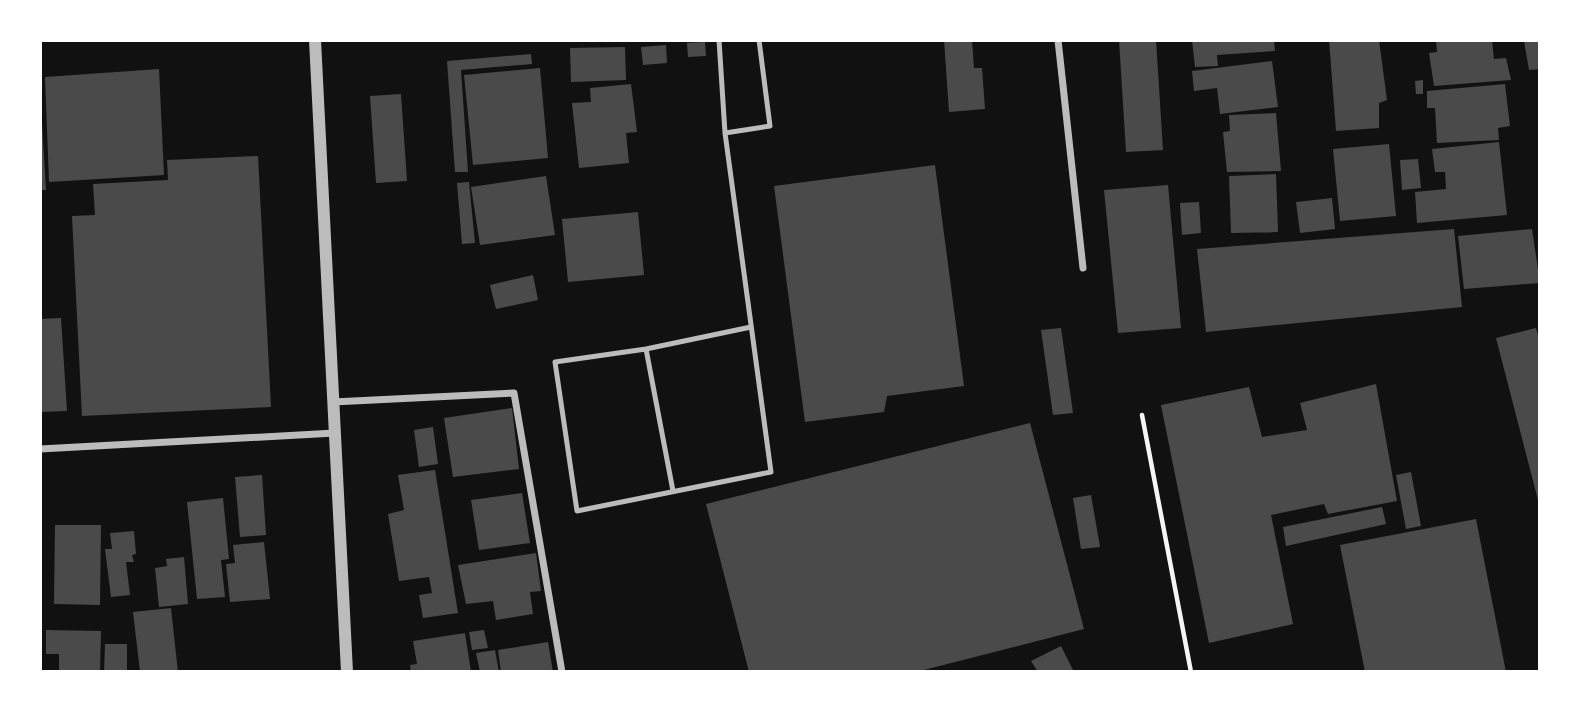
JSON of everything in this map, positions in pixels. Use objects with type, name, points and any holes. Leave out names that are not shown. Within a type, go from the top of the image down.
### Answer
[{"type":"street","points":[[315,40],[346,672]]},
{"type":"street","points":[[1058,40],[1083,268]]},
{"type":"street","points":[[332,402],[514,393],[562,672]]},
{"type":"street","points":[[40,449],[335,433]]},
{"type":"lane","points":[[719,40],[724,133],[751,327],[771,472],[577,511],[555,362],[646,349],[751,327]]},
{"type":"lane","points":[[724,133],[770,126],[760,40]]},
{"type":"lane","points":[[646,349],[673,491]]},
{"type":"path","points":[[1142,415],[1191,672]]},
{"type":"building","points":[[944,40],[972,40],[974,68],[982,68],[985,109],[949,112]]},
{"type":"building","points":[[1119,40],[1156,40],[1163,150],[1126,152]]},
{"type":"building","points":[[1192,40],[1274,40],[1275,51],[1217,55],[1218,66],[1195,67]]},
{"type":"building","points":[[1329,40],[1379,40],[1387,100],[1379,103],[1379,128],[1336,131]]},
{"type":"building","points":[[1436,40],[1492,40],[1494,59],[1506,58],[1511,80],[1434,86],[1429,53],[1437,52]]},
{"type":"building","points":[[1540,40],[1540,69],[1529,70],[1524,41]]},
{"type":"building","points":[[705,42],[706,56],[688,57],[687,43]]},
{"type":"building","points":[[666,45],[667,63],[643,65],[641,47]]},
{"type":"building","points":[[625,47],[626,80],[571,82],[570,48]]},
{"type":"building","points":[[531,54],[532,64],[461,70],[468,172],[455,172],[447,61]]},
{"type":"building","points":[[1272,61],[1278,107],[1220,114],[1217,88],[1194,91],[1192,71]]},
{"type":"building","points":[[540,68],[548,158],[473,165],[464,75]]},
{"type":"building","points":[[159,69],[164,175],[49,182],[45,77]]},
{"type":"building","points":[[1423,80],[1423,94],[1416,94],[1415,81]]},
{"type":"building","points":[[631,84],[637,132],[626,133],[629,163],[579,168],[572,103],[591,102],[590,88]]},
{"type":"building","points":[[1505,84],[1510,126],[1498,128],[1499,140],[1437,143],[1435,108],[1427,108],[1427,91]]},
{"type":"building","points":[[401,94],[407,181],[376,183],[370,96]]},
{"type":"building","points":[[1276,113],[1281,171],[1227,172],[1223,132],[1230,131],[1229,115]]},
{"type":"building","points":[[42,123],[46,190],[40,190]]},
{"type":"building","points":[[1499,142],[1507,215],[1417,223],[1415,192],[1446,189],[1445,172],[1435,172],[1432,149]]},
{"type":"building","points":[[1389,144],[1396,216],[1340,221],[1333,149]]},
{"type":"building","points":[[258,156],[271,407],[82,416],[72,216],[95,215],[93,184],[168,180],[167,160]]},
{"type":"building","points":[[1418,159],[1421,188],[1402,190],[1400,160]]},
{"type":"building","points":[[935,165],[964,386],[887,396],[884,412],[805,422],[774,186]]},
{"type":"building","points":[[1276,174],[1278,232],[1231,233],[1229,176]]},
{"type":"building","points":[[546,176],[555,235],[480,245],[471,187]]},
{"type":"building","points":[[469,182],[475,243],[462,244],[457,183]]},
{"type":"building","points":[[1168,185],[1181,328],[1118,333],[1104,190]]},
{"type":"building","points":[[1332,198],[1335,229],[1300,233],[1296,202]]},
{"type":"building","points":[[1199,202],[1201,233],[1182,235],[1180,203]]},
{"type":"building","points":[[638,212],[644,275],[568,282],[562,219]]},
{"type":"building","points":[[1454,229],[1462,307],[1206,332],[1197,249]]},
{"type":"building","points":[[1532,229],[1540,283],[1464,289],[1458,236]]},
{"type":"building","points":[[533,275],[538,300],[496,309],[490,285]]},
{"type":"building","points":[[61,318],[67,411],[40,412],[40,319]]},
{"type":"building","points":[[1061,328],[1073,413],[1053,415],[1041,330]]},
{"type":"building","points":[[1536,328],[1540,342],[1539,504],[1496,338]]},
{"type":"building","points":[[1376,384],[1397,501],[1328,514],[1324,504],[1271,515],[1293,624],[1209,643],[1161,405],[1249,387],[1262,437],[1307,430],[1300,403]]},
{"type":"building","points":[[512,408],[519,469],[453,477],[444,418]]},
{"type":"building","points":[[1030,423],[1084,629],[916,672],[749,672],[706,504]]},
{"type":"building","points":[[433,427],[438,464],[419,467],[414,430]]},
{"type":"building","points":[[435,470],[458,613],[423,618],[419,595],[432,593],[429,577],[399,581],[388,514],[404,510],[398,475]]},
{"type":"building","points":[[1411,472],[1421,526],[1406,529],[1396,475]]},
{"type":"building","points":[[262,475],[266,535],[240,537],[235,477]]},
{"type":"building","points":[[522,493],[530,543],[479,550],[471,500]]},
{"type":"building","points":[[1091,495],[1100,547],[1081,549],[1073,498]]},
{"type":"building","points":[[223,498],[229,559],[221,560],[225,597],[197,599],[187,502]]},
{"type":"building","points":[[1382,507],[1386,524],[1286,546],[1283,527]]},
{"type":"building","points":[[1476,519],[1506,672],[1365,672],[1340,545]]},
{"type":"building","points":[[55,525],[101,525],[100,605],[54,604]]},
{"type":"building","points":[[134,531],[134,562],[126,562],[130,595],[111,597],[105,549],[112,549],[110,533]]},
{"type":"building","points":[[264,542],[270,599],[230,602],[226,564],[235,563],[233,545]]},
{"type":"building","points":[[536,553],[541,591],[530,592],[533,614],[496,620],[493,601],[466,604],[458,565]]},
{"type":"building","points":[[184,557],[188,604],[159,607],[155,568],[167,566],[166,559]]},
{"type":"building","points":[[171,608],[178,672],[140,672],[133,612]]},
{"type":"building","points":[[46,630],[101,631],[100,672],[59,672],[59,654],[46,654]]},
{"type":"building","points":[[484,630],[488,648],[472,650],[469,632]]},
{"type":"building","points":[[465,633],[471,672],[411,672],[410,665],[417,664],[413,641]]},
{"type":"building","points":[[548,642],[553,672],[501,672],[498,650]]},
{"type":"building","points":[[105,644],[127,644],[127,672],[104,672]]},
{"type":"building","points":[[1061,646],[1074,672],[1038,672],[1031,661]]},
{"type":"building","points":[[495,650],[499,672],[480,672],[476,653]]}]
